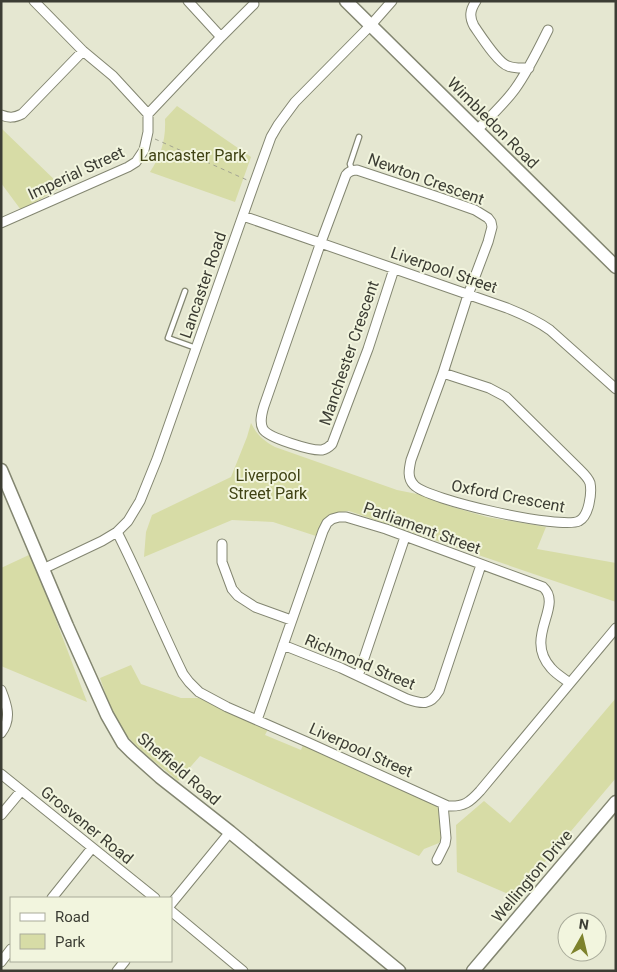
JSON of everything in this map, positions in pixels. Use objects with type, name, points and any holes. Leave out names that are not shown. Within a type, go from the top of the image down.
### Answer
[{"type":"street","points":[[34,1],[83,51],[113,76],[148,114],[254,4]]},
{"type":"street","points":[[188,1],[221,37]]},
{"type":"street","name":"Wimbledon Road","points":[[346,1],[616,268]]},
{"type":"street","name":"Lancaster Road","points":[[43,568],[102,541],[117,532],[134,512],[145,491],[271,137],[278,124],[295,102],[392,1]]},
{"type":"street","points":[[476,1],[471,11],[471,20],[499,60],[509,66],[529,68]]},
{"type":"street","points":[[477,130],[516,88],[529,68],[548,30]]},
{"type":"street","points":[[1,115],[7,118],[15,118],[22,114],[83,51]]},
{"type":"street","name":"Imperial Street","points":[[1,224],[136,162],[144,150],[148,114]]},
{"type":"street","name":"Newton Crescent","points":[[321,242],[346,175],[352,170],[475,210],[491,222],[491,232],[468,295]]},
{"type":"street","name":"Liverpool Street","points":[[243,216],[506,308],[540,323],[616,389]]},
{"type":"street","name":"Manchester Crescent","points":[[321,242],[262,413],[263,429],[275,437],[311,450],[323,450],[332,444],[394,269]]},
{"type":"street","name":"Oxford Crescent","points":[[443,373],[499,392],[578,468],[588,479],[590,488],[589,505],[584,517],[579,521],[561,522],[477,508],[424,492],[412,484],[408,474],[411,460],[443,373],[468,295]]},
{"type":"street","name":"Sheffield Road","points":[[1,470],[107,715],[124,742],[132,752],[160,777],[399,971]]},
{"type":"street","name":"Parliament Street","points":[[258,720],[322,531],[327,523],[339,517],[346,517],[386,530],[538,584],[548,591],[550,602],[541,635],[541,650],[552,670],[570,683]]},
{"type":"street","name":"Liverpool Street","points":[[117,532],[183,674],[199,692],[212,700],[448,806],[464,805],[475,796],[616,628]]},
{"type":"street","points":[[358,676],[405,537]]},
{"type":"street","points":[[222,544],[222,562],[226,576],[232,589],[238,596],[255,607],[292,620]]},
{"type":"street","name":"Richmond Street","points":[[283,646],[418,702],[426,703],[434,698],[439,691],[481,565]]},
{"type":"street","points":[[1,690],[8,706],[8,713],[7,723],[1,733]]},
{"type":"street","name":"Grosvener Road","points":[[1,774],[154,897]]},
{"type":"street","points":[[1,815],[21,791]]},
{"type":"street","name":"Wellington Drive","points":[[473,971],[616,802]]},
{"type":"street","points":[[437,860],[446,838],[443,804]]},
{"type":"street","points":[[172,903],[230,832]]},
{"type":"street","points":[[53,897],[92,848]]},
{"type":"street","points":[[172,912],[243,971]]},
{"type":"street","points":[[1,962],[10,950]]},
{"type":"street","points":[[225,971],[232,962]]},
{"type":"lane","points":[[352,170],[350,164],[358,137]]},
{"type":"lane","points":[[185,291],[168,338],[196,348]]},
{"type":"path","points":[[147,136],[254,184]]},
{"type":"green space","name":"Lancaster Park","points":[[177,106],[251,157],[235,202],[150,172],[162,147],[165,134],[165,119]]},
{"type":"green space","points":[[1,128],[62,187],[21,210],[1,183]]},
{"type":"green space","name":"Liverpool Street Park","points":[[251,423],[261,437],[275,447],[397,490],[422,495],[449,506],[487,517],[546,527],[537,549],[616,563],[616,602],[349,511],[327,517],[321,524],[316,536],[273,522],[232,520],[144,557],[146,532],[152,515],[231,477]]},
{"type":"green space","points":[[31,554],[87,702],[1,666],[1,568]]},
{"type":"green space","points":[[131,665],[141,684],[181,698],[199,698],[268,729],[265,735],[301,750],[303,745],[436,805],[439,810],[442,837],[439,843],[424,849],[419,856],[200,756],[178,781],[146,755],[128,737],[111,709],[100,678]]},
{"type":"green space","points":[[616,698],[616,778],[515,897],[457,872],[456,825],[484,801],[510,823]]}]
